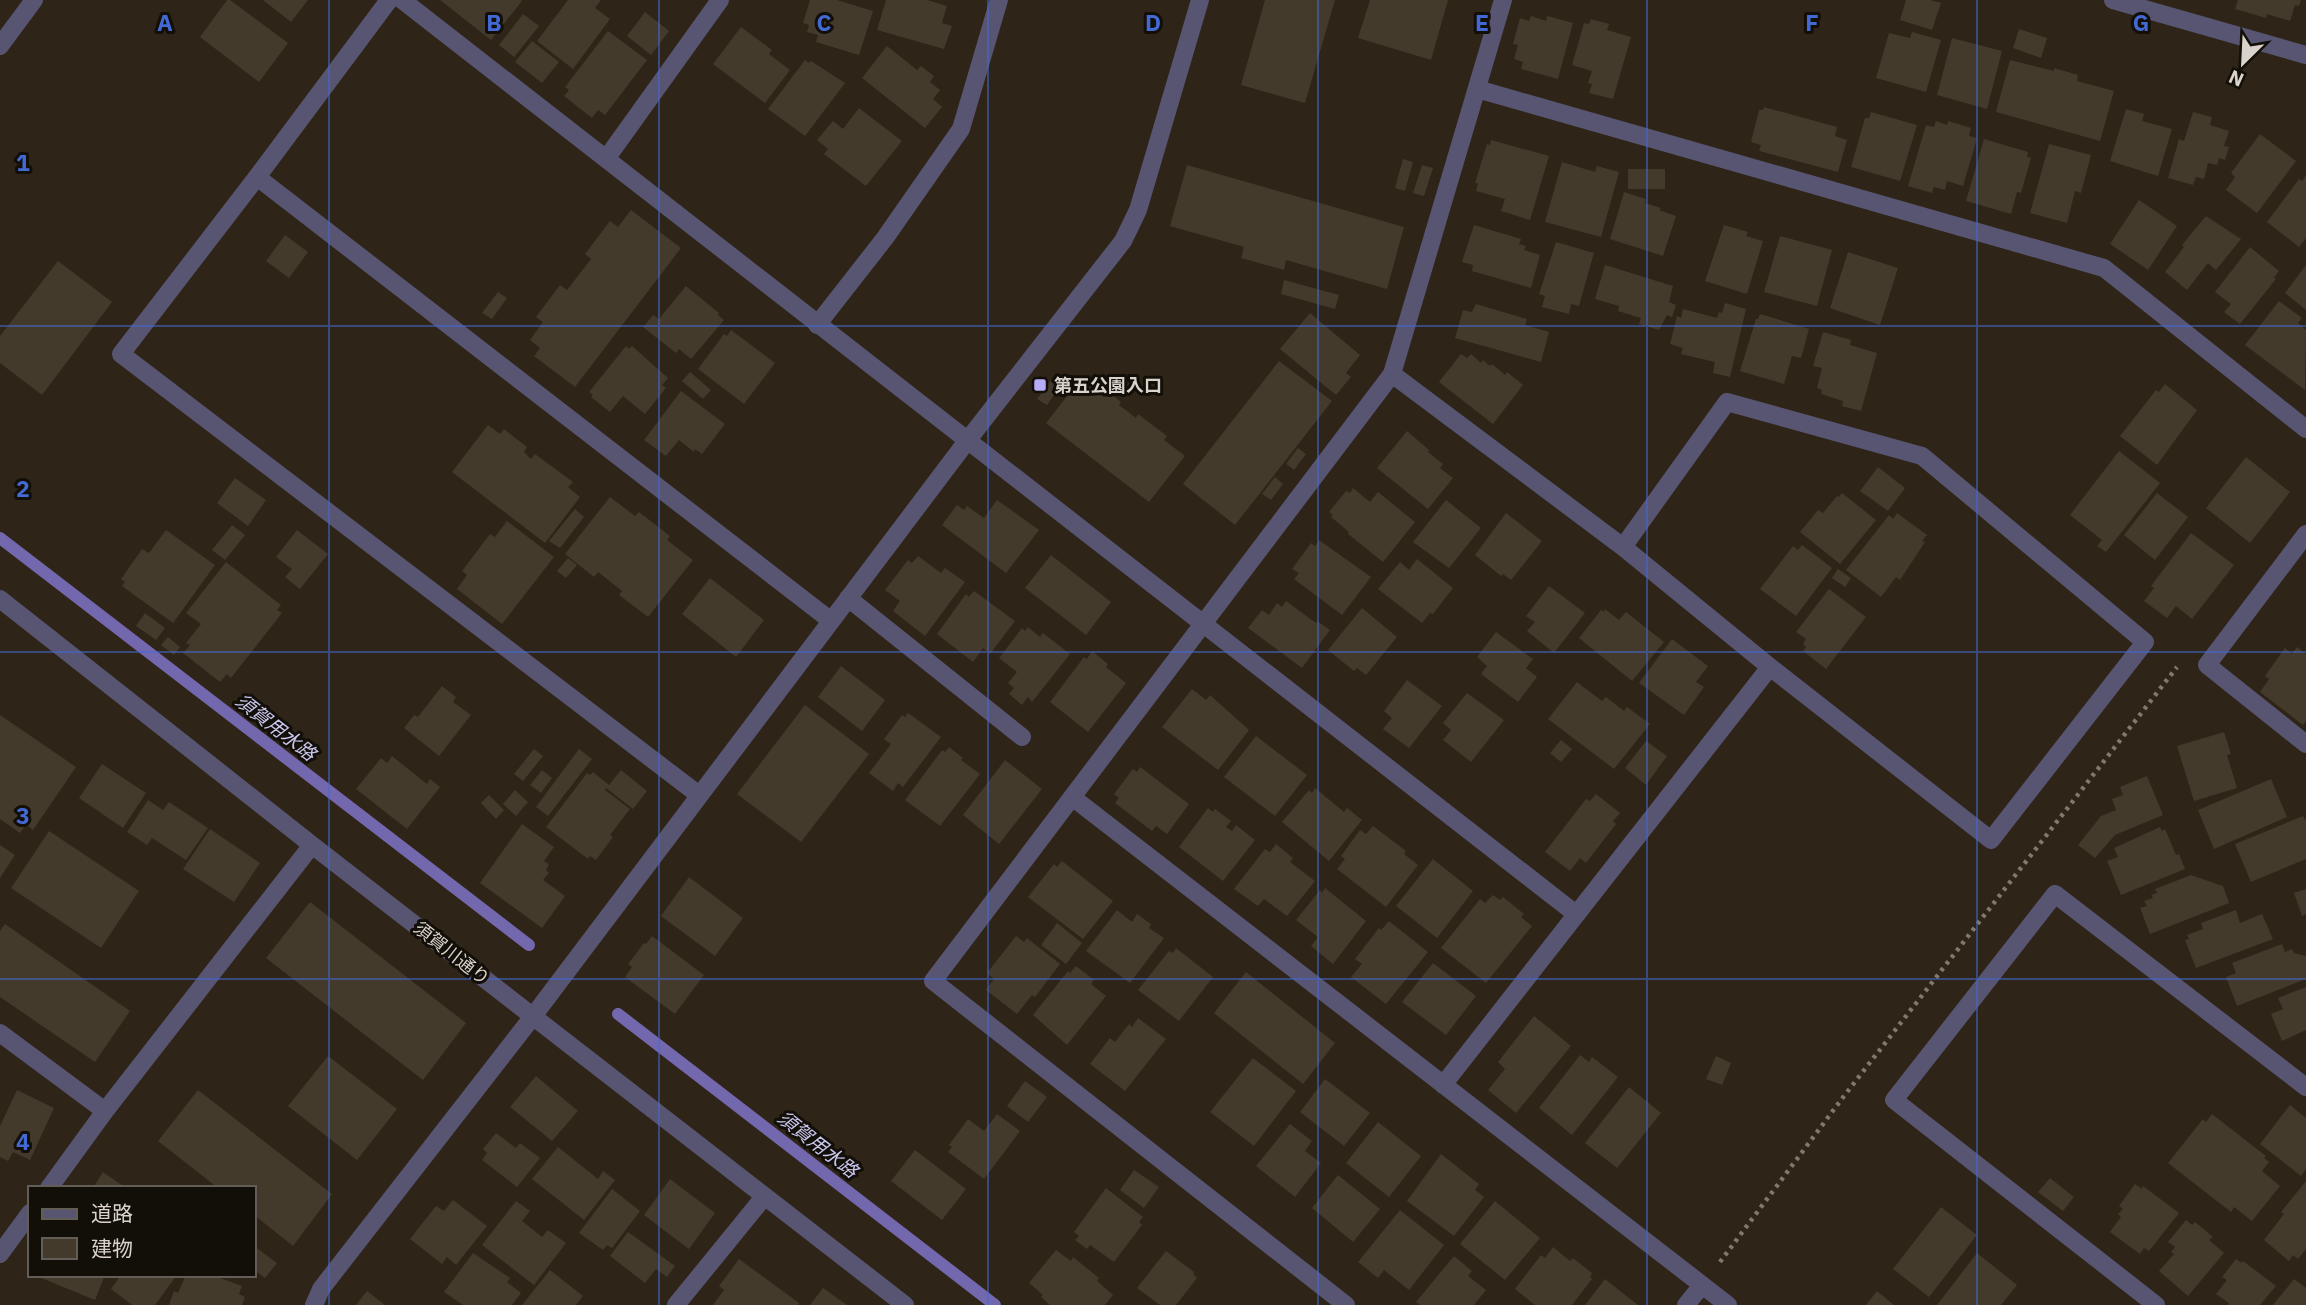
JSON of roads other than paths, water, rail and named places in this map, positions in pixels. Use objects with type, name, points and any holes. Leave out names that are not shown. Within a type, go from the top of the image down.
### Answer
[{"type":"street","points":[[0,46],[34,0]]},
{"type":"street","points":[[389,0],[121,354],[699,795]]},
{"type":"street","points":[[402,0],[1576,914]]},
{"type":"street","points":[[606,159],[720,0]]},
{"type":"street","points":[[817,325],[885,238],[961,129],[999,0]]},
{"type":"street","points":[[314,1305],[321,1289],[534,1015],[967,441],[1123,241],[1138,210],[1200,0]]},
{"type":"street","points":[[1346,1305],[933,981],[1392,374],[1503,0]]},
{"type":"street","points":[[2113,0],[2306,54]]},
{"type":"street","points":[[1476,89],[2104,268],[2306,429]]},
{"type":"street","points":[[257,177],[831,620]]},
{"type":"street","points":[[1392,374],[1623,547],[1770,667],[1991,839],[2145,642],[1922,456],[1727,402],[1623,547]]},
{"type":"street","points":[[2306,534],[2207,665],[2306,744]]},
{"type":"street","points":[[848,598],[1022,737]]},
{"type":"street","name":"須賀川通り","points":[[0,599],[905,1305]]},
{"type":"street","points":[[1443,1085],[1770,667]]},
{"type":"street","points":[[1072,797],[1728,1305]]},
{"type":"street","points":[[50,1186],[105,1111],[312,845]]},
{"type":"street","points":[[2156,1305],[1894,1100],[2055,894],[2306,1087]]},
{"type":"street","points":[[0,1033],[105,1111]]},
{"type":"street","points":[[676,1305],[764,1197]]},
{"type":"street","points":[[0,1254],[28,1216]]},
{"type":"street","points":[[1686,1305],[1702,1285]]},
{"type":"waterway","name":"須賀用水路","points":[[0,538],[529,945]]},
{"type":"waterway","name":"須賀用水路","points":[[618,1014],[995,1305]]},
{"type":"place","name":"第五公園入口","points":[[1040,385]]}]
